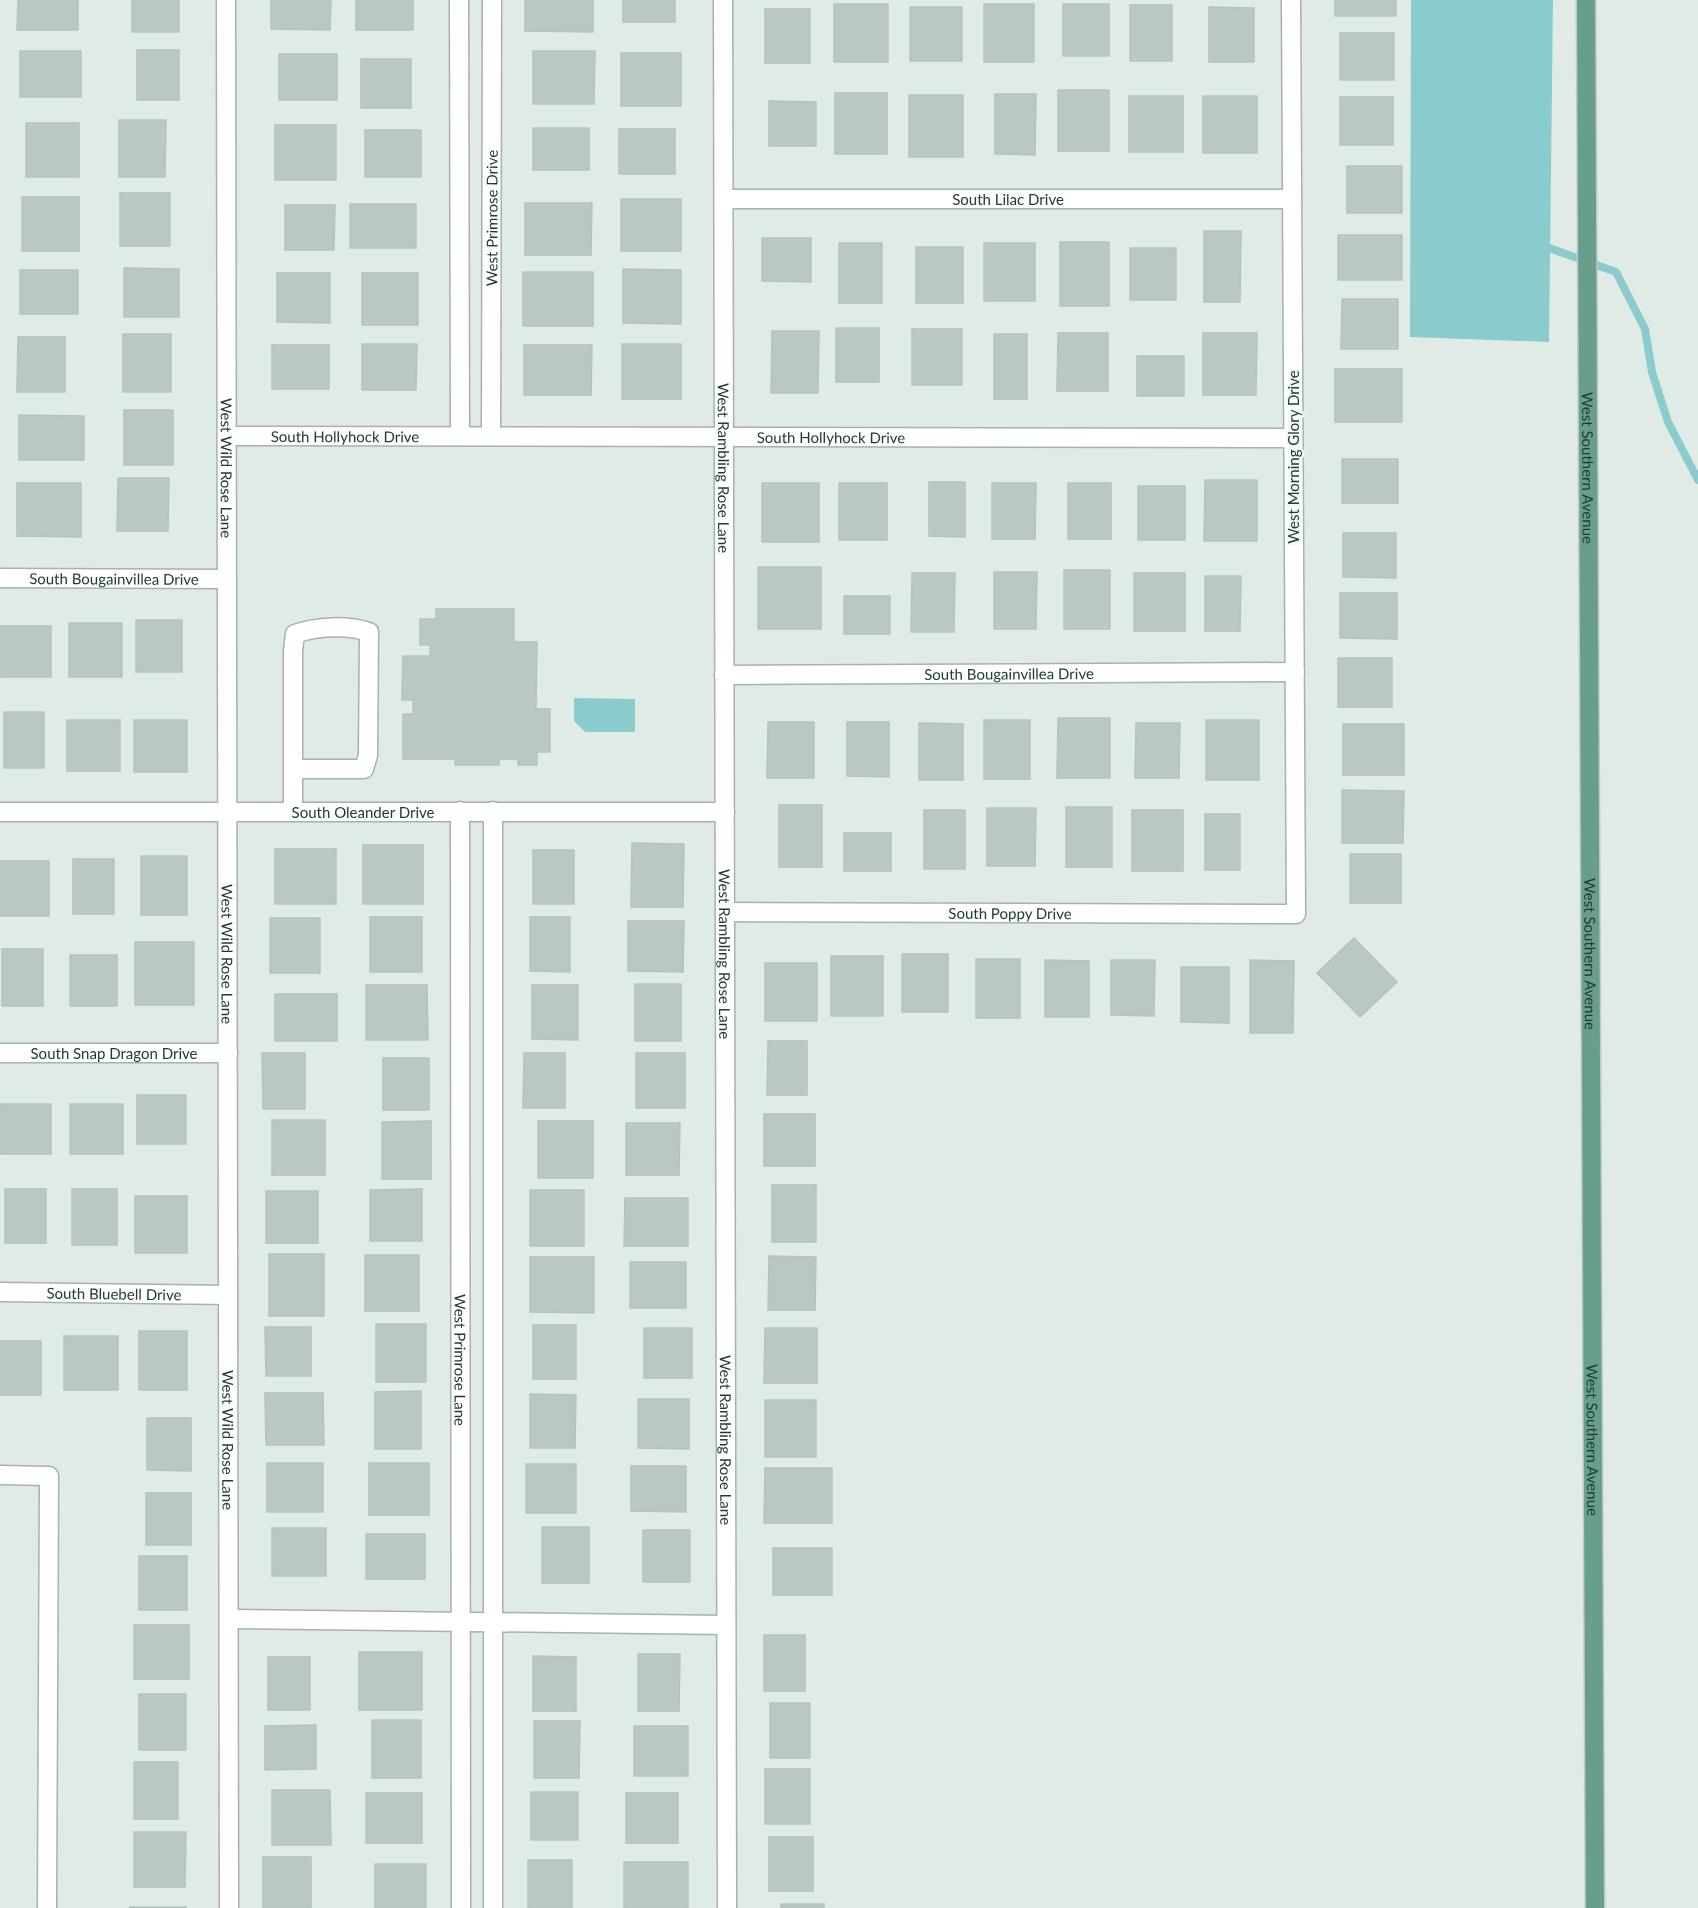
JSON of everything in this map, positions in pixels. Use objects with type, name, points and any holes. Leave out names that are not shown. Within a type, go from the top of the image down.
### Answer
[{"type":"main road","name":"West Southern Avenue","points":[[1586,0],[1595,1908]]},
{"type":"street","name":"West Wild Rose Lane","points":[[226,0],[229,1908]]},
{"type":"street","points":[[459,0],[460,436]]},
{"type":"street","name":"West Primrose Drive","points":[[491,436],[492,0]]},
{"type":"street","name":"West Rambling Rose Lane","points":[[723,0],[727,1908]]},
{"type":"street","name":"West Morning Glory Drive","points":[[1291,0],[1296,914]]},
{"type":"street","name":"South Lilac Drive","points":[[724,199],[1292,199]]},
{"type":"street","name":"South Hollyhock Drive","points":[[227,436],[1293,438]]},
{"type":"street","name":"South Bougainvillea Drive","points":[[0,578],[227,579]]},
{"type":"street","points":[[293,769],[364,769],[368,755],[369,632],[357,628],[309,629],[295,634],[293,769],[293,812]]},
{"type":"street","name":"South Bougainvillea Drive","points":[[724,675],[1294,672]]},
{"type":"street","name":"West Primrose Lane","points":[[460,811],[461,1908]]},
{"type":"street","points":[[493,811],[493,1908]]},
{"type":"street","name":"South Oleander Drive","points":[[0,812],[725,812]]},
{"type":"street","name":"South Poppy Drive","points":[[725,912],[1296,914]]},
{"type":"street","name":"South Snap Dragon Drive","points":[[0,1053],[228,1053]]},
{"type":"street","points":[[461,1098],[493,1099]]},
{"type":"street","name":"South Bluebell Drive","points":[[0,1292],[228,1295]]},
{"type":"street","points":[[461,1336],[493,1335]]},
{"type":"street","points":[[0,1475],[49,1476],[47,1908]]},
{"type":"street","points":[[229,1619],[493,1620],[726,1625]]},
{"type":"street","points":[[461,1889],[493,1889]]},
{"type":"water","points":[[1411,0],[1553,0],[1549,342],[1410,337]]},
{"type":"water","points":[[574,698],[635,699],[635,732],[585,732],[574,721]]},
{"type":"building","points":[[18,0],[78,0],[78,30],[17,30]]},
{"type":"building","points":[[132,0],[179,0],[179,32],[132,32]]},
{"type":"building","points":[[271,0],[331,0],[330,30],[271,29]]},
{"type":"building","points":[[356,0],[413,0],[413,30],[356,30]]},
{"type":"building","points":[[525,0],[593,0],[593,32],[525,31]]},
{"type":"building","points":[[623,0],[675,0],[675,22],[623,22]]},
{"type":"building","points":[[1335,0],[1396,0],[1396,16],[1335,16]]},
{"type":"building","points":[[834,4],[888,4],[888,62],[834,62]]},
{"type":"building","points":[[984,4],[1034,4],[1034,62],[984,62]]},
{"type":"building","points":[[1063,4],[1109,4],[1109,56],[1063,56]]},
{"type":"building","points":[[1130,5],[1172,5],[1172,61],[1130,61]]},
{"type":"building","points":[[910,7],[962,7],[962,61],[910,61]]},
{"type":"building","points":[[1209,7],[1254,8],[1254,62],[1209,62]]},
{"type":"building","points":[[765,9],[810,9],[810,63],[765,63]]},
{"type":"building","points":[[1340,33],[1394,33],[1394,80],[1340,80]]},
{"type":"building","points":[[137,50],[179,50],[179,100],[137,100]]},
{"type":"building","points":[[20,51],[81,51],[81,97],[20,97]]},
{"type":"building","points":[[533,51],[595,51],[594,104],[533,104]]},
{"type":"building","points":[[621,53],[681,53],[681,106],[621,106]]},
{"type":"building","points":[[279,54],[337,54],[337,100],[279,100]]},
{"type":"building","points":[[361,59],[411,59],[411,108],[361,108]]},
{"type":"building","points":[[1058,90],[1109,90],[1109,151],[1058,151]]},
{"type":"building","points":[[835,93],[887,93],[887,154],[835,154]]},
{"type":"building","points":[[995,94],[1036,94],[1035,155],[995,154]]},
{"type":"building","points":[[909,95],[963,95],[963,157],[909,157]]},
{"type":"building","points":[[1129,96],[1183,96],[1183,152],[1129,152]]},
{"type":"building","points":[[1203,96],[1257,96],[1257,153],[1203,153]]},
{"type":"building","points":[[1340,97],[1393,97],[1393,145],[1340,145]]},
{"type":"building","points":[[769,101],[816,102],[816,146],[769,146]]},
{"type":"building","points":[[119,120],[166,120],[165,177],[119,177]]},
{"type":"building","points":[[26,123],[79,123],[79,177],[26,177]]},
{"type":"building","points":[[275,125],[336,125],[336,180],[275,180]]},
{"type":"building","points":[[533,128],[589,128],[589,170],[533,170]]},
{"type":"building","points":[[619,129],[675,129],[675,174],[619,174]]},
{"type":"building","points":[[365,130],[421,130],[421,177],[365,177]]},
{"type":"building","points":[[1347,166],[1402,166],[1402,213],[1347,213]]},
{"type":"building","points":[[120,193],[170,193],[170,246],[120,246]]},
{"type":"building","points":[[22,197],[79,197],[79,251],[22,251]]},
{"type":"building","points":[[621,199],[681,199],[681,251],[621,251]]},
{"type":"building","points":[[525,203],[592,203],[591,255],[525,255]]},
{"type":"building","points":[[350,204],[416,204],[416,248],[350,248]]},
{"type":"building","points":[[285,205],[335,205],[334,250],[285,250]]},
{"type":"building","points":[[1204,231],[1241,231],[1240,302],[1204,302]]},
{"type":"building","points":[[1338,235],[1402,235],[1402,280],[1338,280]]},
{"type":"building","points":[[762,238],[811,238],[811,282],[762,281]]},
{"type":"building","points":[[1060,242],[1109,242],[1109,306],[1060,306]]},
{"type":"building","points":[[839,243],[882,243],[882,303],[839,303]]},
{"type":"building","points":[[984,243],[1035,243],[1035,301],[984,301]]},
{"type":"building","points":[[916,247],[963,247],[963,303],[916,303]]},
{"type":"building","points":[[1130,248],[1176,248],[1176,300],[1130,300]]},
{"type":"building","points":[[124,268],[179,269],[179,317],[124,317]]},
{"type":"building","points":[[623,269],[681,270],[681,324],[623,323]]},
{"type":"building","points":[[20,270],[78,270],[78,314],[20,314]]},
{"type":"building","points":[[523,272],[593,272],[593,326],[523,326]]},
{"type":"building","points":[[277,273],[330,273],[330,323],[277,322]]},
{"type":"building","points":[[362,273],[418,273],[418,325],[362,325]]},
{"type":"building","points":[[1342,299],[1398,299],[1398,349],[1341,349]]},
{"type":"building","points":[[836,328],[879,328],[879,382],[836,382]]},
{"type":"building","points":[[912,329],[962,329],[962,385],[912,385]]},
{"type":"building","points":[[772,331],[819,331],[818,393],[771,393]]},
{"type":"building","points":[[1058,333],[1108,333],[1108,391],[1057,391]]},
{"type":"building","points":[[1203,333],[1257,333],[1256,395],[1203,395]]},
{"type":"building","points":[[123,334],[171,334],[171,392],[123,392]]},
{"type":"building","points":[[994,334],[1027,334],[1027,399],[994,399]]},
{"type":"building","points":[[18,337],[65,337],[65,392],[17,392]]},
{"type":"building","points":[[362,344],[417,344],[416,390],[362,390]]},
{"type":"building","points":[[622,344],[681,344],[681,399],[622,399]]},
{"type":"building","points":[[272,345],[329,345],[329,389],[272,389]]},
{"type":"building","points":[[524,345],[592,345],[591,395],[524,395]]},
{"type":"building","points":[[1137,356],[1184,356],[1184,396],[1137,396]]},
{"type":"building","points":[[1335,369],[1402,369],[1402,422],[1335,422]]},
{"type":"building","points":[[124,410],[173,410],[173,465],[124,465]]},
{"type":"building","points":[[19,415],[84,416],[84,460],[19,460]]},
{"type":"building","points":[[1342,459],[1398,459],[1398,503],[1342,503]]},
{"type":"building","points":[[118,478],[169,478],[168,531],[117,531]]},
{"type":"building","points":[[1205,480],[1257,480],[1257,541],[1204,541]]},
{"type":"building","points":[[929,482],[965,482],[965,537],[929,536]]},
{"type":"building","points":[[17,483],[81,483],[81,537],[17,536]]},
{"type":"building","points":[[762,483],[819,483],[819,542],[762,542]]},
{"type":"building","points":[[839,483],[887,483],[887,540],[839,540]]},
{"type":"building","points":[[992,483],[1036,483],[1035,539],[992,539]]},
{"type":"building","points":[[1068,483],[1111,483],[1111,539],[1068,539]]},
{"type":"building","points":[[1138,486],[1185,486],[1185,540],[1138,540]]},
{"type":"building","points":[[1343,533],[1396,533],[1396,578],[1343,577]]},
{"type":"building","points":[[758,567],[821,567],[821,629],[758,629]]},
{"type":"building","points":[[1064,570],[1110,570],[1110,629],[1064,629]]},
{"type":"building","points":[[994,572],[1037,572],[1036,629],[994,629]]},
{"type":"building","points":[[912,573],[955,573],[954,632],[911,632]]},
{"type":"building","points":[[1134,573],[1185,573],[1185,631],[1134,631]]},
{"type":"building","points":[[1205,576],[1241,576],[1240,631],[1205,631]]},
{"type":"building","points":[[1340,593],[1397,593],[1397,639],[1340,638]]},
{"type":"building","points":[[844,596],[890,596],[890,634],[844,634]]},
{"type":"building","points":[[436,609],[514,609],[514,642],[537,642],[536,709],[550,709],[550,752],[537,752],[537,765],[518,765],[518,759],[499,759],[499,765],[455,765],[455,759],[403,759],[403,714],[413,714],[413,700],[402,700],[403,656],[430,656],[430,645],[420,645],[420,619],[436,619]]},
{"type":"building","points":[[136,620],[182,620],[182,672],[136,672]]},
{"type":"building","points":[[69,623],[122,623],[122,677],[69,677]]},
{"type":"building","points":[[0,626],[51,626],[51,677],[0,677]]},
{"type":"building","points":[[1338,658],[1392,658],[1392,707],[1338,707]]},
{"type":"building","points":[[4,712],[44,712],[44,768],[4,768]]},
{"type":"building","points":[[1058,718],[1110,718],[1110,778],[1057,778]]},
{"type":"building","points":[[67,720],[120,720],[120,771],[67,771]]},
{"type":"building","points":[[134,720],[187,720],[187,772],[134,772]]},
{"type":"building","points":[[984,720],[1030,720],[1030,779],[984,779]]},
{"type":"building","points":[[1206,720],[1259,720],[1259,780],[1206,780]]},
{"type":"building","points":[[768,722],[814,722],[814,778],[767,778]]},
{"type":"building","points":[[847,722],[889,722],[889,777],[847,776]]},
{"type":"building","points":[[919,723],[963,724],[963,780],[919,780]]},
{"type":"building","points":[[1136,723],[1180,723],[1179,778],[1135,778]]},
{"type":"building","points":[[1343,724],[1404,724],[1404,775],[1343,775]]},
{"type":"building","points":[[1342,790],[1404,791],[1403,843],[1342,843]]},
{"type":"building","points":[[779,805],[822,805],[822,867],[779,867]]},
{"type":"building","points":[[1066,807],[1112,807],[1112,867],[1066,867]]},
{"type":"building","points":[[987,808],[1036,808],[1035,866],[987,866]]},
{"type":"building","points":[[924,810],[965,810],[965,869],[924,869]]},
{"type":"building","points":[[1132,810],[1183,810],[1183,871],[1132,871]]},
{"type":"building","points":[[1205,814],[1240,814],[1240,870],[1205,870]]},
{"type":"building","points":[[844,833],[891,833],[891,871],[844,871]]},
{"type":"building","points":[[632,843],[684,844],[683,907],[631,907]]},
{"type":"building","points":[[363,845],[423,845],[423,904],[363,904]]},
{"type":"building","points":[[275,849],[336,849],[336,904],[275,904]]},
{"type":"building","points":[[533,850],[574,850],[574,904],[533,904]]},
{"type":"building","points":[[1350,854],[1401,854],[1401,903],[1350,903]]},
{"type":"building","points":[[141,856],[187,856],[187,915],[141,915]]},
{"type":"building","points":[[73,859],[114,859],[114,914],[73,914]]},
{"type":"building","points":[[0,861],[49,861],[49,916],[0,916]]},
{"type":"building","points":[[370,917],[422,917],[422,972],[370,972]]},
{"type":"building","points":[[530,917],[570,917],[570,972],[530,971]]},
{"type":"building","points":[[270,918],[320,918],[320,973],[270,973]]},
{"type":"building","points":[[628,921],[684,921],[683,972],[628,971]]},
{"type":"building","points":[[1354,938],[1397,982],[1360,1017],[1317,973]]},
{"type":"building","points":[[135,942],[194,942],[194,1005],[135,1005]]},
{"type":"building","points":[[2,949],[43,949],[43,1006],[2,1006]]},
{"type":"building","points":[[902,954],[948,954],[948,1012],[902,1012]]},
{"type":"building","points":[[70,955],[117,955],[117,1006],[70,1006]]},
{"type":"building","points":[[831,956],[883,956],[883,1016],[831,1016]]},
{"type":"building","points":[[976,959],[1020,959],[1020,1018],[976,1018]]},
{"type":"building","points":[[1045,960],[1089,961],[1089,1017],[1045,1017]]},
{"type":"building","points":[[1111,960],[1155,960],[1154,1016],[1111,1015]]},
{"type":"building","points":[[1250,960],[1294,961],[1293,1033],[1250,1033]]},
{"type":"building","points":[[765,963],[817,963],[817,1021],[765,1021]]},
{"type":"building","points":[[1181,967],[1229,967],[1229,1023],[1181,1022]]},
{"type":"building","points":[[635,984],[681,984],[681,1041],[635,1041]]},
{"type":"building","points":[[366,985],[427,985],[428,1040],[366,1040]]},
{"type":"building","points":[[532,985],[578,985],[578,1040],[532,1039]]},
{"type":"building","points":[[275,994],[337,994],[337,1041],[275,1041]]},
{"type":"building","points":[[768,1041],[807,1041],[807,1095],[767,1095]]},
{"type":"building","points":[[262,1053],[305,1053],[305,1109],[263,1109]]},
{"type":"building","points":[[524,1053],[565,1053],[565,1108],[523,1108]]},
{"type":"building","points":[[636,1053],[685,1053],[685,1108],[636,1108]]},
{"type":"building","points":[[383,1058],[429,1058],[429,1110],[383,1110]]},
{"type":"building","points":[[137,1095],[186,1095],[186,1144],[137,1144]]},
{"type":"building","points":[[0,1104],[51,1104],[51,1154],[0,1154]]},
{"type":"building","points":[[70,1104],[123,1104],[123,1154],[70,1154]]},
{"type":"building","points":[[764,1114],[815,1114],[815,1166],[764,1166]]},
{"type":"building","points":[[272,1120],[325,1120],[325,1175],[272,1175]]},
{"type":"building","points":[[431,1121],[431,1179],[382,1179],[382,1122]]},
{"type":"building","points":[[538,1121],[593,1121],[593,1178],[538,1178]]},
{"type":"building","points":[[626,1123],[680,1123],[679,1175],[626,1175]]},
{"type":"building","points":[[772,1185],[816,1185],[816,1242],[772,1242]]},
{"type":"building","points":[[5,1189],[46,1189],[46,1243],[5,1243]]},
{"type":"building","points":[[72,1189],[117,1189],[117,1245],[72,1245]]},
{"type":"building","points":[[422,1189],[422,1241],[370,1241],[370,1190]]},
{"type":"building","points":[[530,1190],[584,1190],[584,1246],[530,1246]]},
{"type":"building","points":[[266,1191],[318,1191],[318,1243],[266,1243]]},
{"type":"building","points":[[135,1196],[187,1196],[187,1253],[135,1253]]},
{"type":"building","points":[[625,1198],[688,1198],[688,1246],[624,1246]]},
{"type":"building","points":[[269,1254],[324,1254],[324,1316],[269,1316]]},
{"type":"building","points":[[365,1255],[419,1255],[419,1311],[365,1311]]},
{"type":"building","points":[[769,1256],[816,1257],[815,1310],[768,1310]]},
{"type":"building","points":[[530,1257],[594,1257],[594,1313],[530,1312]]},
{"type":"building","points":[[630,1262],[686,1262],[686,1308],[630,1308]]},
{"type":"building","points":[[376,1324],[426,1324],[426,1382],[376,1382]]},
{"type":"building","points":[[533,1325],[576,1325],[576,1379],[533,1379]]},
{"type":"building","points":[[265,1327],[311,1327],[311,1376],[266,1376]]},
{"type":"building","points":[[644,1328],[692,1328],[692,1378],[644,1378]]},
{"type":"building","points":[[765,1328],[817,1328],[817,1383],[764,1383]]},
{"type":"building","points":[[139,1331],[187,1331],[187,1390],[139,1390]]},
{"type":"building","points":[[64,1336],[118,1336],[118,1390],[64,1390]]},
{"type":"building","points":[[0,1341],[41,1341],[41,1395],[0,1395]]},
{"type":"building","points":[[421,1391],[421,1449],[375,1449],[375,1392]]},
{"type":"building","points":[[265,1393],[323,1393],[324,1445],[266,1445]]},
{"type":"building","points":[[530,1394],[576,1395],[575,1448],[530,1448]]},
{"type":"building","points":[[638,1399],[689,1399],[689,1449],[638,1448]]},
{"type":"building","points":[[765,1400],[816,1400],[816,1457],[765,1457]]},
{"type":"building","points":[[147,1418],[191,1418],[191,1471],[147,1470]]},
{"type":"building","points":[[267,1463],[323,1463],[323,1512],[267,1512]]},
{"type":"building","points":[[369,1463],[429,1463],[429,1515],[369,1515]]},
{"type":"building","points":[[526,1464],[576,1464],[576,1513],[526,1513]]},
{"type":"building","points":[[631,1466],[686,1466],[686,1512],[631,1511]]},
{"type":"building","points":[[765,1468],[832,1468],[832,1523],[764,1523]]},
{"type":"building","points":[[146,1493],[191,1493],[191,1545],[146,1545]]},
{"type":"building","points":[[542,1527],[589,1527],[589,1583],[542,1583]]},
{"type":"building","points":[[272,1528],[326,1528],[326,1576],[272,1576]]},
{"type":"building","points":[[643,1530],[690,1530],[690,1582],[643,1582]]},
{"type":"building","points":[[366,1534],[425,1534],[425,1579],[366,1579]]},
{"type":"building","points":[[773,1548],[832,1548],[832,1595],[773,1595]]},
{"type":"building","points":[[139,1556],[187,1556],[187,1610],[139,1610]]},
{"type":"building","points":[[134,1625],[189,1625],[189,1679],[134,1679]]},
{"type":"building","points":[[764,1635],[805,1635],[805,1691],[764,1691]]},
{"type":"building","points":[[359,1652],[422,1652],[422,1710],[359,1710]]},
{"type":"building","points":[[638,1654],[680,1654],[679,1711],[638,1711]]},
{"type":"building","points":[[533,1656],[576,1657],[576,1711],[533,1711]]},
{"type":"building","points":[[268,1657],[310,1657],[310,1710],[268,1710]]},
{"type":"building","points":[[139,1694],[186,1694],[186,1750],[139,1750]]},
{"type":"building","points":[[770,1703],[810,1703],[810,1758],[770,1758]]},
{"type":"building","points":[[372,1720],[421,1720],[421,1778],[372,1778]]},
{"type":"building","points":[[534,1721],[580,1721],[579,1778],[534,1778]]},
{"type":"building","points":[[316,1725],[316,1769],[265,1770],[265,1726]]},
{"type":"building","points":[[634,1726],[688,1726],[688,1776],[634,1776]]},
{"type":"building","points":[[134,1762],[178,1762],[178,1819],[134,1819]]},
{"type":"building","points":[[765,1769],[810,1769],[810,1824],[765,1824]]},
{"type":"building","points":[[272,1790],[330,1790],[331,1845],[272,1845]]},
{"type":"building","points":[[531,1792],[578,1792],[578,1840],[531,1840]]},
{"type":"building","points":[[366,1793],[422,1793],[422,1843],[366,1843]]},
{"type":"building","points":[[626,1793],[678,1793],[678,1843],[626,1843]]},
{"type":"building","points":[[134,1832],[186,1832],[185,1887],[134,1887]]},
{"type":"building","points":[[769,1837],[813,1837],[813,1891],[769,1891]]},
{"type":"building","points":[[263,1857],[311,1857],[311,1908],[263,1908]]},
{"type":"building","points":[[528,1860],[572,1860],[572,1908],[528,1908]]},
{"type":"building","points":[[624,1862],[688,1862],[688,1908],[624,1908]]},
{"type":"building","points":[[375,1864],[426,1864],[426,1908],[375,1908]]},
{"type":"building","points":[[781,1904],[824,1904],[824,1908],[781,1908]]},
{"type":"building","points":[[186,1907],[186,1908],[130,1908]]},
{"type":"waterway","points":[[1541,245],[1616,272],[1645,329],[1652,372],[1668,422],[1698,480]]}]
